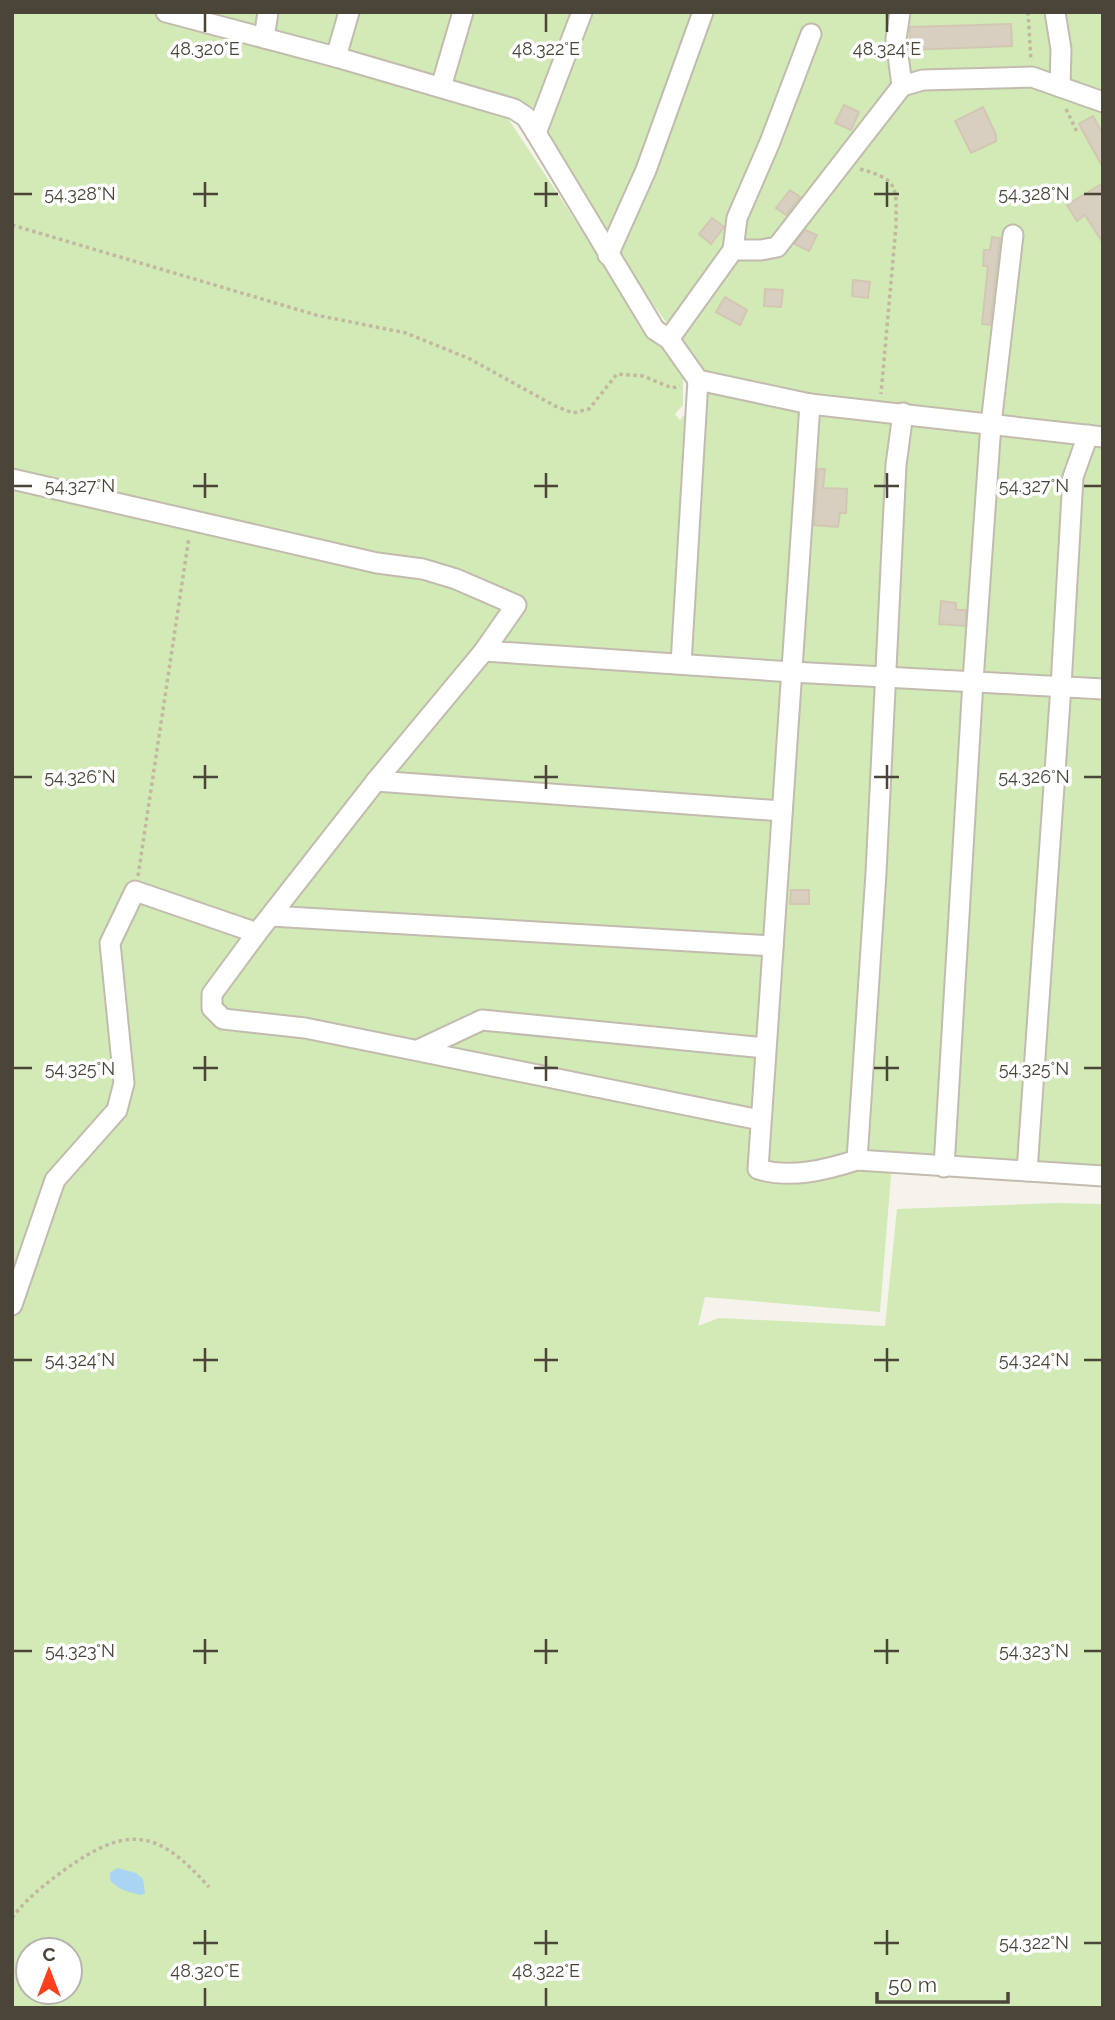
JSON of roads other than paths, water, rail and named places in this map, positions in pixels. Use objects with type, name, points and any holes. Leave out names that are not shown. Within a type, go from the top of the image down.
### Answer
[{"type":"street","points":[[166,12],[442,87],[514,109],[526,117],[655,330],[669,339],[698,380],[681,664]]},
{"type":"street","points":[[264,38],[268,12]]},
{"type":"street","points":[[335,57],[349,12]]},
{"type":"street","points":[[442,87],[463,12]]},
{"type":"street","points":[[536,133],[582,12]]},
{"type":"street","points":[[608,255],[646,170],[703,12]]},
{"type":"street","points":[[900,12],[896,39],[902,86]]},
{"type":"street","points":[[1055,12],[1061,49],[1060,87]]},
{"type":"street","points":[[669,339],[733,250],[737,218],[770,142],[811,33]]},
{"type":"street","points":[[733,250],[777,247],[902,86],[923,80],[1032,77],[1103,102]]},
{"type":"street","points":[[944,1167],[991,424],[1013,235]]},
{"type":"street","points":[[698,380],[810,404],[1095,436],[1073,477],[1027,1171]]},
{"type":"street","points":[[810,404],[758,1169],[804,1172],[827,1169],[857,1160],[1103,1176]]},
{"type":"street","points":[[857,1160],[876,873],[896,465],[902,413]]},
{"type":"street","points":[[12,479],[377,563],[423,569],[456,579],[516,606],[484,651],[376,781],[212,994],[212,1008],[223,1019],[305,1028],[760,1120]]},
{"type":"street","points":[[484,651],[1103,689]]},
{"type":"street","points":[[376,781],[782,811]]},
{"type":"street","points":[[12,1306],[55,1180],[117,1110],[124,1083],[110,943],[135,891],[257,933]]},
{"type":"street","points":[[271,916],[773,946]]},
{"type":"street","points":[[418,1050],[482,1020],[765,1048]]},
{"type":"water","points":[[117,1868],[136,1873],[143,1879],[145,1893],[142,1895],[128,1892],[113,1883],[110,1873]]}]
